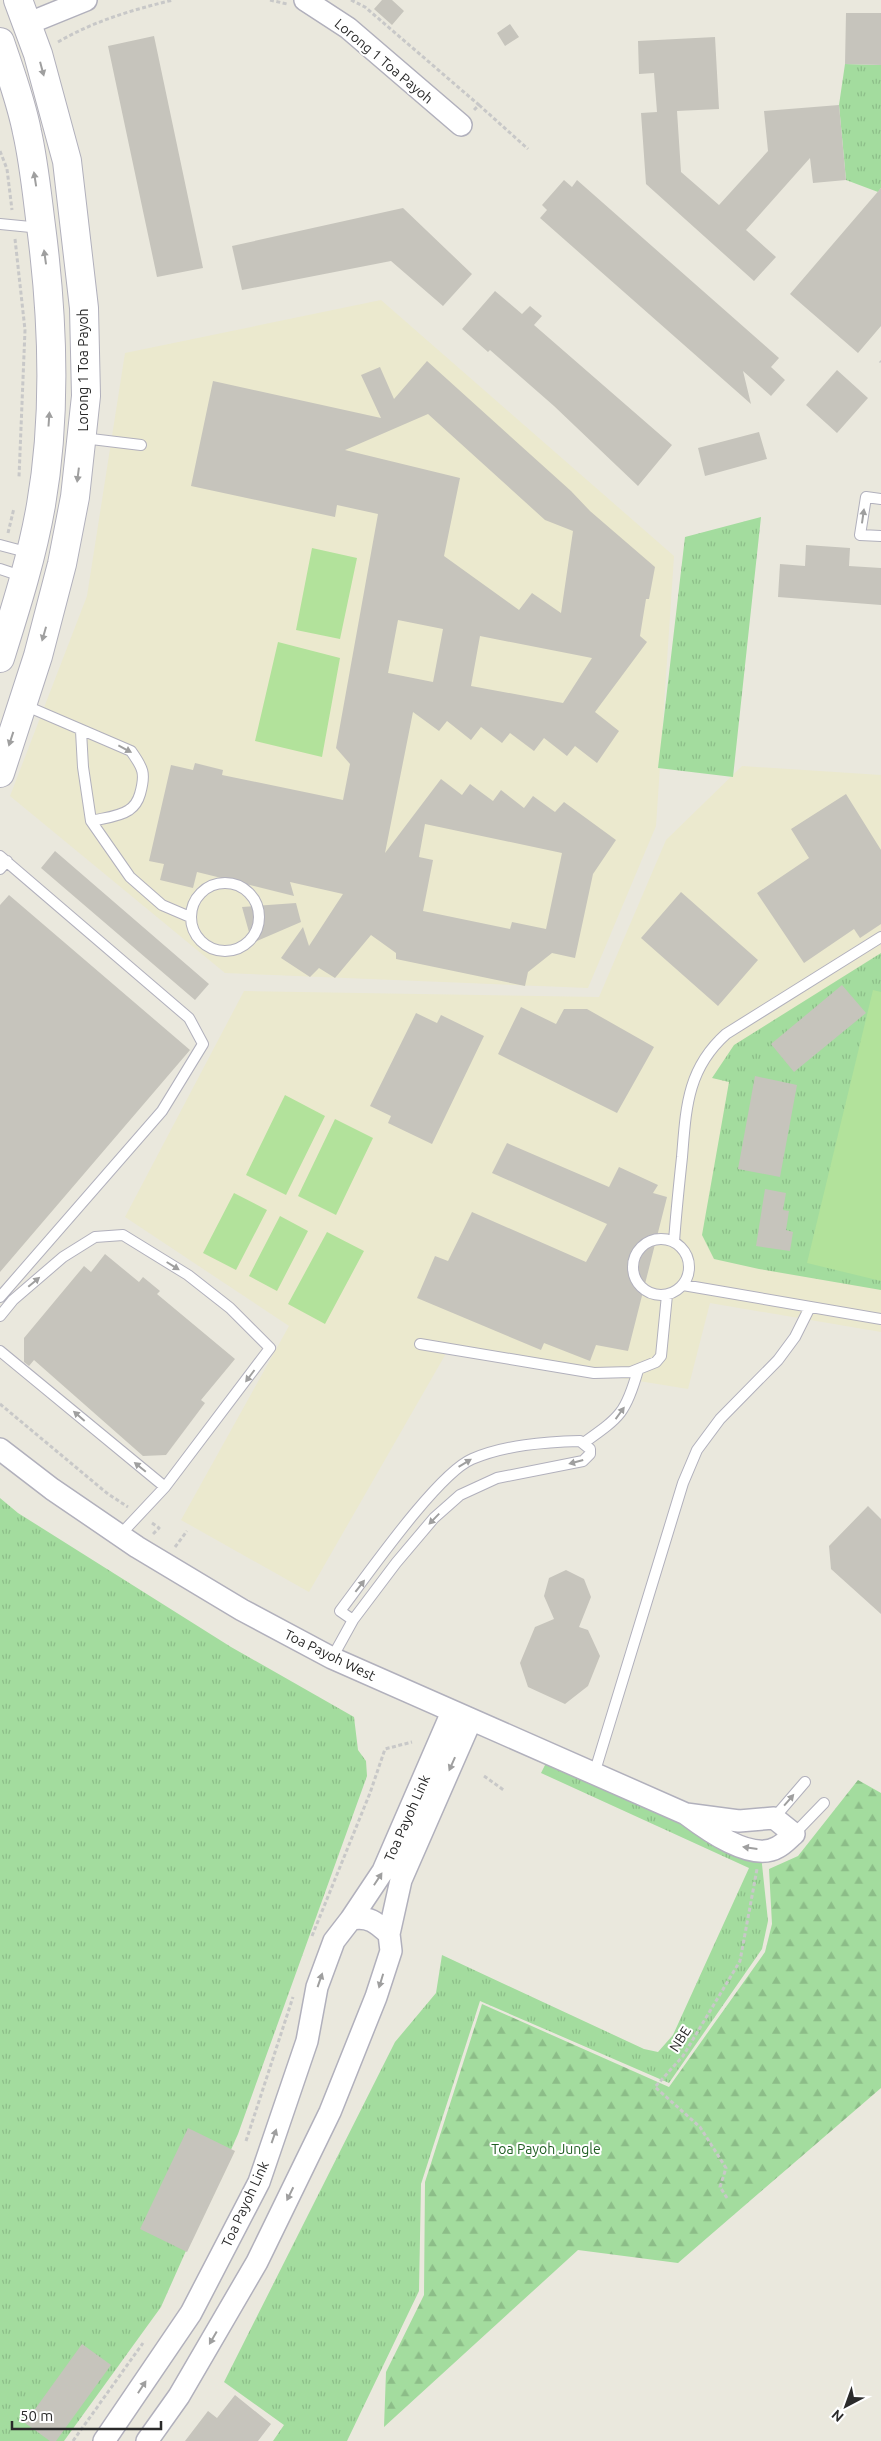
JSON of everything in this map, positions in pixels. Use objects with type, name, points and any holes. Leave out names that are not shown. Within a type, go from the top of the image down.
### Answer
[{"type":"main road","name":"Lorong 1 Toa Payoh","points":[[0,773],[23,704],[62,564],[75,497],[83,438],[86,396],[84,308],[67,161],[38,54],[22,12]]},
{"type":"main road","points":[[0,42],[28,133],[42,228],[51,324],[51,386],[42,503],[19,566],[0,658]]},
{"type":"street","name":"Lorong 1 Toa Payoh","points":[[22,12],[86,0]]},
{"type":"street","name":"Lorong 1 Toa Payoh","points":[[305,0],[348,28],[461,125]]},
{"type":"street","name":"Toa Payoh West","points":[[0,1449],[52,1489],[181,1576],[332,1658],[686,1814],[720,1839],[740,1847],[767,1850],[778,1848],[794,1834]]},
{"type":"street","name":"Toa Payoh Link","points":[[104,2441],[190,2313],[258,2182],[307,2041],[317,1987],[334,1941],[384,1871],[452,1712]]},
{"type":"street","name":"Toa Payoh Link","points":[[147,2441],[179,2396],[257,2262],[330,2112],[376,1997],[391,1951],[389,1934],[401,1880],[471,1720]]},
{"type":"street","name":"Toa Payoh West","points":[[686,1814],[739,1821],[774,1818]]},
{"type":"street","points":[[774,1818],[794,1834]]},
{"type":"street","points":[[351,1919],[363,1917],[373,1920],[389,1934]]},
{"type":"lane","points":[[0,224],[42,228]]},
{"type":"lane","points":[[83,438],[141,445]]},
{"type":"lane","points":[[881,499],[866,497],[860,535],[881,536]]},
{"type":"lane","points":[[3,545],[19,566]]},
{"type":"lane","points":[[23,704],[81,731],[131,751],[142,766],[145,778],[137,802],[129,810],[91,822]]},
{"type":"lane","points":[[81,731],[91,822],[130,877],[162,905],[190,917]]},
{"type":"lane","points":[[0,1297],[162,1111],[203,1044],[189,1018],[2,862]]},
{"type":"lane","points":[[217,884],[233,884],[247,890],[256,902],[260,918],[256,932],[247,945],[233,951],[217,951],[203,944],[194,932],[190,917],[194,902],[203,890],[217,884]]},
{"type":"lane","points":[[674,1242],[687,1099],[701,1064],[726,1034],[881,938]]},
{"type":"lane","points":[[0,1316],[13,1300],[63,1257],[95,1237],[123,1235],[188,1275],[230,1308],[270,1348],[165,1487],[120,1535]]},
{"type":"lane","points":[[655,1239],[674,1242],[686,1253],[690,1270],[683,1286],[667,1295],[657,1295],[640,1286],[635,1278],[634,1258],[646,1243],[655,1239]]},
{"type":"lane","points":[[683,1286],[881,1319]]},
{"type":"lane","points":[[420,1344],[594,1373],[638,1370],[656,1362],[661,1356],[667,1295]]},
{"type":"lane","points":[[594,1774],[683,1483],[698,1450],[720,1419],[778,1360],[795,1338],[810,1307]]},
{"type":"lane","points":[[0,1351],[165,1487]]},
{"type":"lane","points":[[353,1620],[340,1611],[420,1508],[452,1471],[470,1460],[495,1451],[528,1445],[570,1441],[585,1442],[620,1416],[630,1398],[638,1370]]},
{"type":"lane","points":[[332,1658],[353,1620],[434,1518],[460,1494],[497,1478],[583,1461],[590,1454],[590,1449],[585,1442]]},
{"type":"lane","points":[[774,1818],[806,1782]]},
{"type":"lane","name":"Toa Payoh West","points":[[794,1834],[824,1803]]},
{"type":"path","points":[[38,54],[80,29],[125,12],[172,0]]},
{"type":"path","points":[[351,0],[365,7],[528,149]]},
{"type":"path","points":[[461,125],[479,105]]},
{"type":"path","points":[[0,151],[7,169],[25,330],[19,479]]},
{"type":"path","points":[[3,545],[17,498]]},
{"type":"path","points":[[0,1404],[108,1494],[139,1514]]},
{"type":"path","points":[[173,1549],[187,1531]]},
{"type":"path","points":[[385,1749],[412,1742]]},
{"type":"path","points":[[484,1776],[505,1790]]},
{"type":"path","name":"NBE","points":[[727,2198],[720,2187],[726,2168],[700,2127],[656,2087],[683,2056],[740,1961],[758,1865]]},
{"type":"path","points":[[73,2441],[143,2343]]},
{"type":"shaded area","points":[[381,300],[674,556],[656,826],[588,988],[225,973],[10,796],[87,596],[125,353]]},
{"type":"shaded area","points":[[742,766],[881,775],[881,1332],[710,1303],[688,1389],[448,1350],[309,1592],[181,1520],[289,1326],[125,1217],[244,991],[599,997],[666,840]]},
{"type":"green space","points":[[845,64],[881,65],[881,188],[878,192],[846,180],[839,105]]},
{"type":"green space","points":[[761,517],[733,777],[658,768],[685,537]]},
{"type":"green space","points":[[312,548],[357,558],[340,639],[296,630]]},
{"type":"green space","points":[[278,642],[340,658],[322,757],[255,741]]},
{"type":"green space","points":[[881,953],[881,1290],[759,1269],[714,1259],[702,1235],[729,1082],[712,1078],[734,1045]]},
{"type":"green space","points":[[873,990],[881,992],[881,1281],[807,1263]]},
{"type":"green space","points":[[285,1095],[325,1116],[286,1195],[246,1175]]},
{"type":"green space","points":[[335,1119],[373,1138],[336,1215],[298,1196]]},
{"type":"green space","points":[[234,1193],[267,1210],[236,1270],[203,1253]]},
{"type":"green space","points":[[280,1216],[308,1231],[277,1291],[249,1276]]},
{"type":"green space","points":[[327,1232],[364,1251],[325,1324],[288,1304]]},
{"type":"green space","points":[[0,1498],[18,1513],[231,1647],[354,1717],[358,1750],[366,1761],[367,1776],[238,2134],[161,2307],[64,2441],[0,2441]]},
{"type":"green space","points":[[548,1759],[761,1855],[768,1921],[762,1949],[669,2083],[480,2001],[421,2184],[419,2291],[347,2441],[273,2441],[284,2425],[224,2382],[395,2042],[436,1993],[442,1955],[644,2049],[658,2052],[673,2035],[749,1868],[541,1773]]},
{"type":"green space","name":"Toa Payoh Jungle","points":[[858,1780],[881,1793],[881,2088],[678,2263],[578,2250],[384,2427],[386,2372],[424,2295],[425,2182],[482,2004],[669,2087],[765,1952],[772,1924],[769,1869],[798,1856]]},
{"type":"building","points":[[382,0],[392,0],[404,11],[392,25],[374,9]]},
{"type":"building","points":[[846,13],[881,13],[881,65],[845,64]]},
{"type":"building","points":[[510,24],[519,37],[505,46],[497,33]]},
{"type":"building","points":[[154,36],[203,268],[157,277],[108,46]]},
{"type":"building","points":[[715,37],[719,109],[677,111],[681,172],[719,205],[768,151],[764,111],[839,105],[846,180],[813,183],[810,158],[746,230],[776,257],[754,281],[646,184],[641,113],[657,112],[654,73],[639,74],[638,41]]},
{"type":"building","points":[[564,180],[572,187],[577,180],[779,358],[771,367],[785,380],[771,396],[743,371],[751,404],[540,218],[547,210],[542,205]]},
{"type":"building","points":[[881,188],[881,326],[858,353],[790,294]]},
{"type":"building","points":[[403,208],[472,274],[443,306],[391,261],[242,290],[232,246]]},
{"type":"building","points":[[495,291],[522,314],[530,306],[542,316],[534,325],[672,445],[638,486],[554,406],[490,350],[488,352],[462,329]]},
{"type":"building","points":[[427,361],[571,491],[590,511],[655,567],[649,599],[646,599],[640,636],[647,642],[595,712],[619,731],[597,763],[575,746],[567,756],[544,738],[534,751],[510,733],[502,743],[481,727],[471,740],[447,721],[439,731],[413,712],[385,853],[441,779],[462,795],[470,784],[493,801],[501,790],[524,808],[533,796],[555,812],[564,802],[616,840],[593,874],[575,958],[552,953],[528,972],[525,986],[396,959],[396,953],[371,935],[335,978],[319,968],[310,977],[281,958],[303,927],[309,946],[343,894],[290,882],[294,896],[197,872],[193,888],[160,880],[164,864],[149,861],[171,765],[193,770],[195,763],[223,770],[222,775],[343,800],[350,764],[336,748],[378,514],[337,505],[335,517],[191,486],[213,381],[381,418],[361,375],[380,367],[394,399]],"holes":[[[428,414],[545,520],[573,531],[561,613],[532,593],[519,610],[444,556],[460,478],[345,450]],[[398,620],[443,629],[433,682],[388,673]],[[480,636],[592,658],[563,703],[471,686]],[[425,824],[562,853],[546,929],[512,922],[510,929],[423,911],[433,860],[419,857]]]},
{"type":"building","points":[[837,370],[868,398],[837,433],[806,405]]},
{"type":"building","points":[[759,432],[767,459],[705,476],[698,448]]},
{"type":"building","points":[[806,545],[850,548],[849,566],[881,568],[881,605],[778,597],[780,564],[805,566]]},
{"type":"building","points":[[846,794],[881,850],[881,924],[860,938],[854,929],[804,963],[757,893],[809,858],[791,829]]},
{"type":"building","points":[[55,851],[209,984],[195,1000],[41,868]]},
{"type":"building","points":[[681,892],[758,960],[718,1006],[641,938]]},
{"type":"building","points":[[9,895],[190,1050],[0,1272],[0,905]]},
{"type":"building","points":[[296,903],[301,922],[252,943],[242,907]]},
{"type":"building","points":[[842,985],[866,1013],[794,1072],[771,1044]]},
{"type":"building","points":[[521,1007],[556,1024],[564,1009],[587,1009],[654,1047],[617,1113],[498,1054]]},
{"type":"building","points":[[416,1013],[437,1023],[441,1015],[484,1036],[432,1144],[388,1123],[391,1116],[370,1106]]},
{"type":"building","points":[[755,1076],[797,1085],[780,1177],[738,1169]]},
{"type":"building","points":[[507,1143],[609,1187],[619,1167],[658,1185],[653,1193],[667,1197],[628,1351],[596,1345],[590,1361],[544,1343],[541,1350],[417,1298],[435,1256],[448,1261],[472,1212],[586,1262],[607,1224],[492,1173]]},
{"type":"building","points":[[765,1189],[786,1193],[783,1210],[789,1211],[786,1230],[793,1232],[790,1251],[756,1246]]},
{"type":"building","points":[[105,1254],[139,1282],[143,1277],[160,1291],[157,1294],[235,1359],[201,1400],[205,1403],[166,1455],[143,1456],[34,1360],[29,1366],[24,1362],[24,1338],[84,1266],[91,1272]]},
{"type":"building","points":[[868,1506],[881,1519],[881,1614],[831,1569],[829,1546]]},
{"type":"building","points":[[566,1570],[584,1579],[591,1597],[579,1627],[588,1630],[600,1656],[588,1686],[565,1704],[528,1687],[520,1663],[535,1627],[554,1619],[544,1596],[549,1578]]},
{"type":"building","points":[[188,2128],[235,2151],[187,2252],[140,2229]]},
{"type":"building","points":[[82,2344],[111,2365],[56,2441],[50,2441],[25,2423]]},
{"type":"building","points":[[235,2395],[271,2424],[258,2441],[185,2441],[208,2411],[217,2418]]}]
